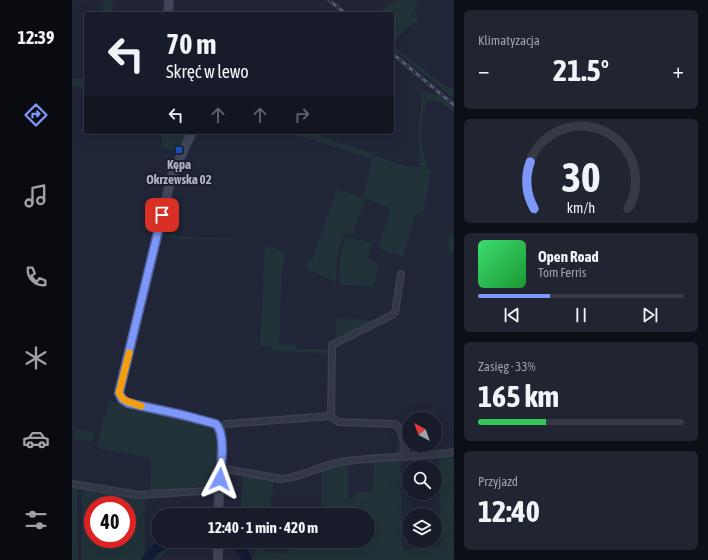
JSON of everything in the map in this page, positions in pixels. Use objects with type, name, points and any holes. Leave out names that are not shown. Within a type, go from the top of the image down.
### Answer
[{"type":"street","points":[[168,12],[169,0]]},
{"type":"street","points":[[191,134],[177,163],[171,180],[119,393],[122,399],[128,403],[213,423],[219,428],[222,442],[218,508]]},
{"type":"street","points":[[331,416],[332,345],[392,315],[395,312],[401,274]]},
{"type":"street","points":[[219,428],[225,424],[331,416],[338,422],[397,425],[401,431],[406,457]]},
{"type":"street","points":[[221,468],[288,479],[339,462],[363,459],[428,456],[454,452]]},
{"type":"street","points":[[72,484],[139,495],[219,490]]},
{"type":"street","points":[[218,548],[218,560]]},
{"type":"shaded area","points":[[104,0],[113,0],[112,12],[102,12]]},
{"type":"shaded area","points":[[396,0],[418,0],[415,9],[417,21],[397,38],[394,47],[394,12],[377,12]]},
{"type":"shaded area","points":[[394,47],[445,86],[454,89],[454,99],[394,50]]},
{"type":"shaded area","points":[[72,79],[84,79],[84,86],[72,86]]},
{"type":"shaded area","points":[[420,91],[439,95],[454,108],[454,113],[435,101],[427,102],[424,110],[422,147],[431,172],[423,213],[415,215],[403,257],[378,248],[391,208],[365,199],[353,234],[347,233],[340,244],[337,256],[336,282],[306,269],[308,258],[312,259],[337,190],[362,197],[372,159],[293,134],[313,134],[372,153],[372,155],[405,166],[421,167],[418,135],[422,96]]},
{"type":"shaded area","points":[[163,134],[186,134],[177,151],[161,148]]},
{"type":"shaded area","points":[[162,232],[172,235],[193,237],[246,239],[177,239],[161,236]]},
{"type":"shaded area","points":[[448,234],[454,237],[454,252],[449,254]]},
{"type":"shaded area","points":[[347,238],[372,243],[367,259],[379,263],[374,287],[339,285],[341,254],[344,242]]},
{"type":"shaded area","points":[[265,246],[285,251],[282,274],[279,344],[296,344],[296,349],[329,349],[329,355],[325,353],[272,351],[271,346],[260,346]]},
{"type":"shaded area","points":[[337,318],[376,321],[335,342]]},
{"type":"shaded area","points":[[110,400],[132,408],[211,427],[217,435],[218,465],[215,465],[214,483],[210,485],[165,489],[164,492],[150,493],[151,458],[97,448],[101,426]]},
{"type":"shaded area","points":[[391,426],[399,431],[402,443],[402,450],[400,453],[395,455],[393,453],[397,452],[398,438],[394,428]]},
{"type":"shaded area","points":[[75,429],[94,432],[92,442],[73,438]]},
{"type":"shaded area","points":[[454,455],[454,560],[242,560],[239,552],[235,548],[244,548],[248,556],[255,555],[256,548],[263,548],[264,552],[290,553],[290,548],[375,548],[375,508],[322,508],[322,469],[348,465],[348,498],[355,498],[355,492],[373,492],[374,463],[401,460],[402,550],[442,548],[442,508],[440,508],[439,500],[442,500],[442,460],[438,460],[438,458]]},
{"type":"shaded area","points":[[243,474],[274,481],[270,508],[241,508]]},
{"type":"shaded area","points":[[72,488],[77,489],[78,560],[72,560]]},
{"type":"shaded area","points":[[87,489],[132,496],[84,496],[84,548],[136,548],[136,497],[145,498],[145,556],[154,548],[171,548],[156,560],[82,560],[82,493]]},
{"type":"waterway","points":[[146,560],[158,548]]},
{"type":"waterway","points":[[240,548],[243,551],[247,560]]},
{"type":"railway","points":[[329,0],[344,12]]},
{"type":"railway","points":[[394,55],[454,105]]},
{"type":"slow traffic","points":[[129,353],[119,393],[128,403],[141,406]]},
{"type":"place","name":"Kępa Okrzewska 02","points":[[179,150]]},
{"type":"route","points":[[162,215],[119,393],[122,399],[128,403],[216,424],[221,433],[222,442],[220,479]]}]
